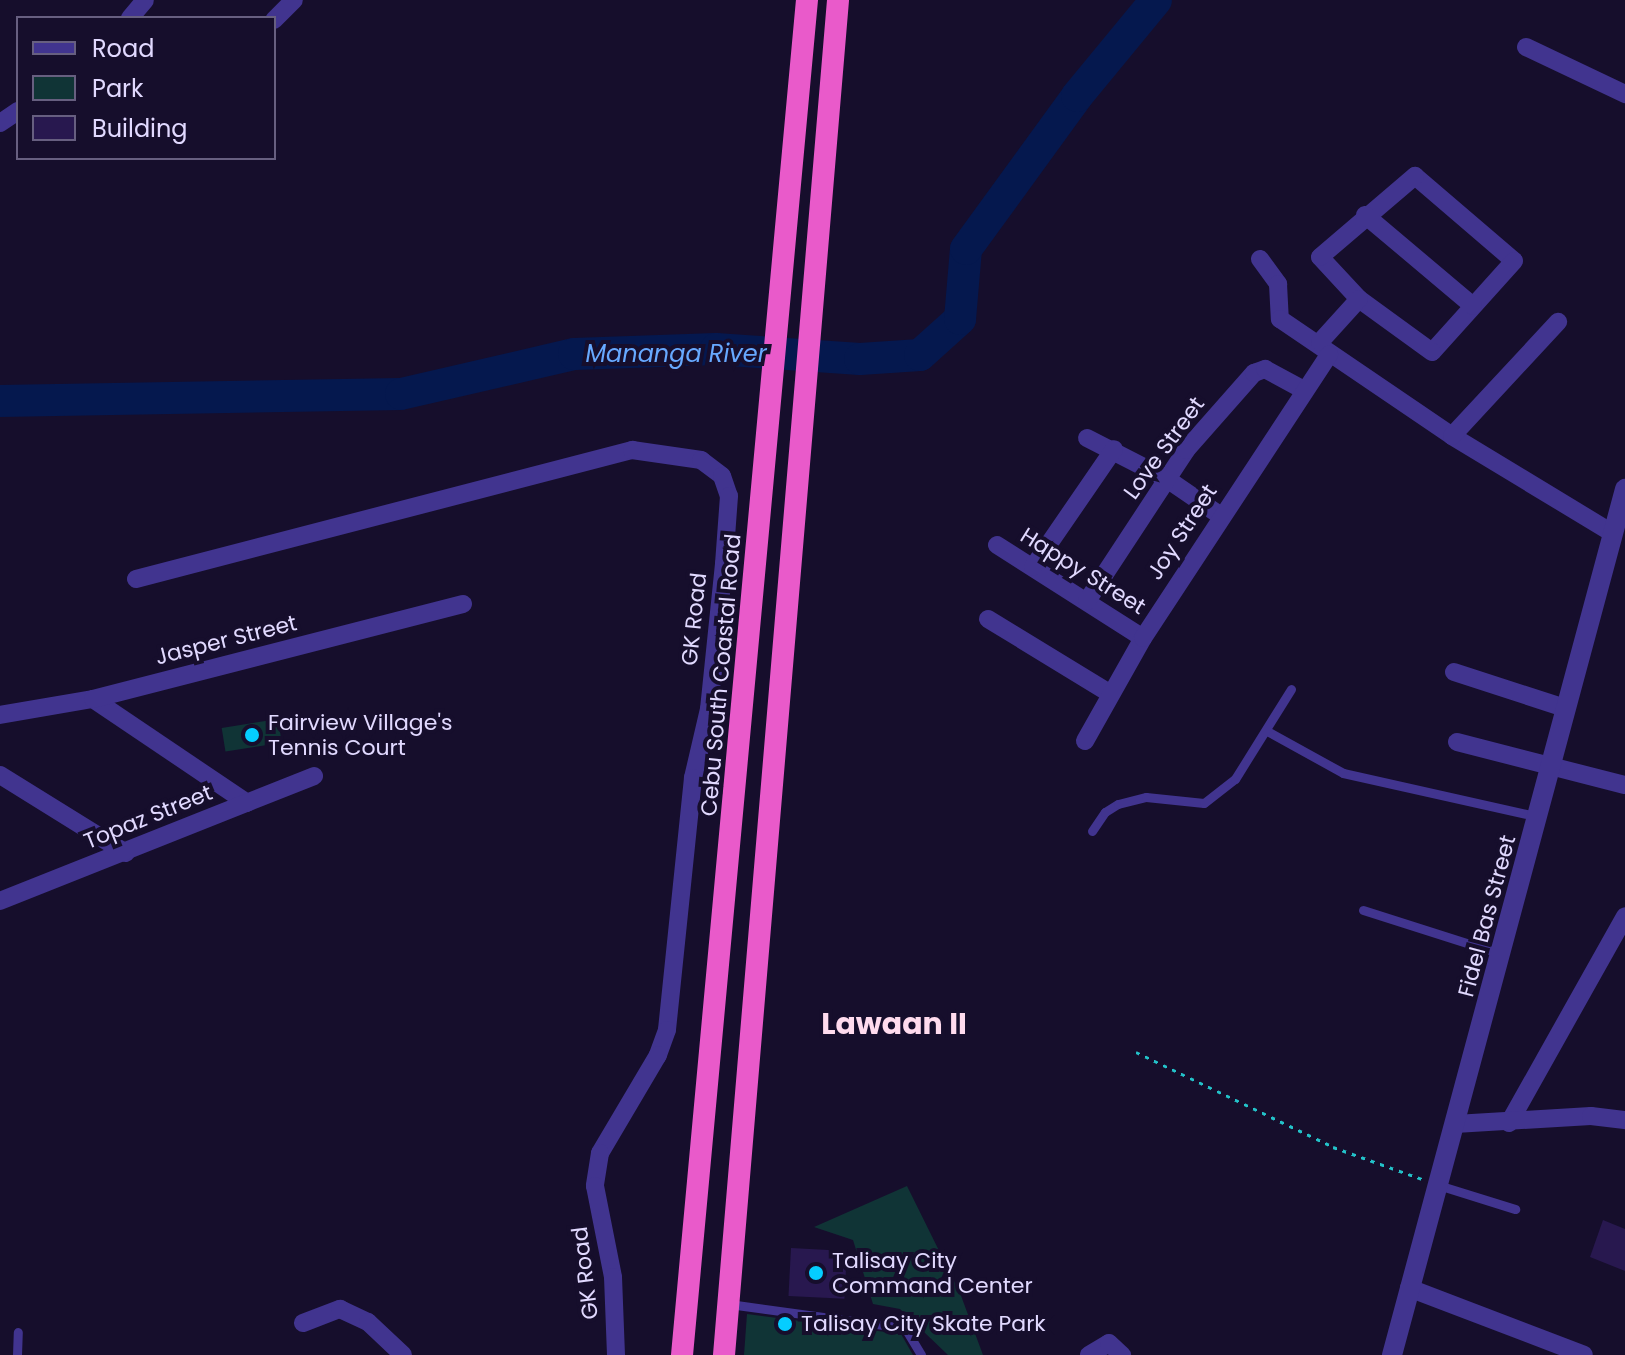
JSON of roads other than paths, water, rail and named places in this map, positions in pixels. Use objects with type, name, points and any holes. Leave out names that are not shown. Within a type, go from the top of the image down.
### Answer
[{"type":"highway","name":"Cebu South Coastal Road","points":[[682,1355],[744,717],[807,0]]},
{"type":"highway","points":[[724,1355],[775,720],[838,0]]},
{"type":"street","points":[[132,16],[145,0]]},
{"type":"street","points":[[276,18],[294,0]]},
{"type":"street","points":[[1526,47],[1625,94]]},
{"type":"street","points":[[1415,176],[1514,261],[1432,352],[1359,299],[1320,257],[1365,215],[1415,176]]},
{"type":"street","points":[[1365,215],[1473,306]]},
{"type":"street","points":[[1260,259],[1278,284],[1280,319],[1452,436],[1612,533]]},
{"type":"street","name":"Joy Street","points":[[1085,741],[1109,693],[1143,638],[1302,389],[1324,349],[1359,299]]},
{"type":"street","points":[[1452,436],[1558,322]]},
{"type":"street","name":"Love Street","points":[[1087,601],[1193,441],[1259,369],[1302,389]]},
{"type":"street","points":[[1087,438],[1114,449],[1167,479],[1221,516]]},
{"type":"street","points":[[1033,567],[1114,449]]},
{"type":"street","name":"GK Road","points":[[136,579],[632,450],[701,460],[722,476],[729,496],[724,564],[709,709],[693,778],[667,1030],[658,1055],[600,1153],[595,1186],[613,1277],[616,1355]]},
{"type":"street","name":"Fidel Bas Street","points":[[1392,1355],[1625,489]]},
{"type":"street","name":"Happy Street","points":[[997,545],[1143,638]]},
{"type":"street","name":"Jasper Street","points":[[0,715],[93,699],[463,604]]},
{"type":"street","points":[[988,619],[1109,693]]},
{"type":"street","points":[[1454,672],[1565,708]]},
{"type":"street","points":[[93,699],[247,803]]},
{"type":"street","points":[[1457,742],[1550,762],[1625,785]]},
{"type":"street","points":[[0,775],[126,853]]},
{"type":"street","name":"Topaz Street","points":[[0,901],[314,776]]},
{"type":"street","points":[[1509,1123],[1625,916]]},
{"type":"street","points":[[1455,1124],[1591,1116],[1625,1120]]},
{"type":"street","points":[[1409,1288],[1584,1355]]},
{"type":"street","points":[[303,1323],[340,1309],[368,1322],[403,1355]]},
{"type":"street","points":[[1089,1355],[1109,1343],[1122,1355]]},
{"type":"lane","points":[[1092,831],[1105,812],[1118,804],[1146,797],[1204,803],[1235,779],[1291,689]]},
{"type":"lane","points":[[1267,731],[1343,773],[1539,817]]},
{"type":"lane","points":[[1363,910],[1502,954]]},
{"type":"lane","points":[[1437,1184],[1515,1209]]},
{"type":"lane","points":[[728,1304],[905,1328],[921,1355]]},
{"type":"lane","points":[[17,1355],[18,1332]]},
{"type":"waterway","name":"Mananga River","points":[[0,401],[401,394],[574,354],[716,349],[860,359],[920,355],[960,319],[966,249],[1077,96],[1156,0]]},
{"type":"place","name":"Fairview Village's Tennis Court","points":[[252,735]]},
{"type":"place","name":"Talisay City Command Center","points":[[816,1273]]},
{"type":"place","name":"Talisay City Skate Park","points":[[785,1324]]},
{"type":"district","name":"Lawaan II","points":[[894,1024]]}]
